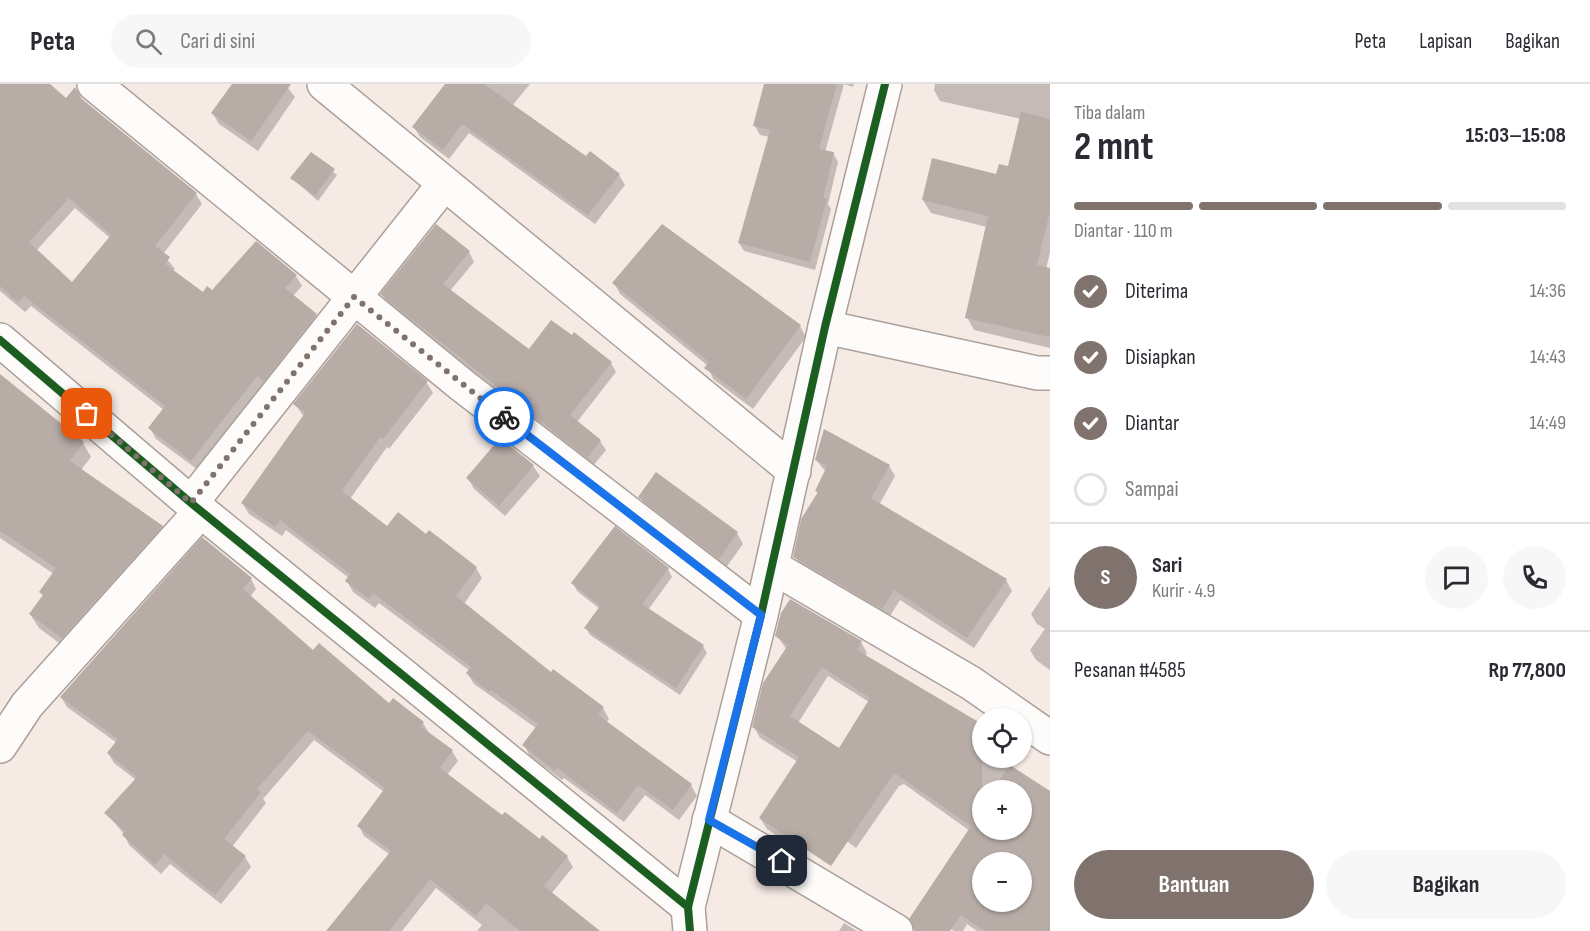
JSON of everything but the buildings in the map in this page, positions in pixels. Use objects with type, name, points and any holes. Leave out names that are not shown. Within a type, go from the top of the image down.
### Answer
[{"type":"street","points":[[94,84],[463,386],[761,615]]},
{"type":"street","points":[[324,84],[794,471]]},
{"type":"street","points":[[0,340],[689,919],[709,820],[761,615],[825,327],[885,84]]},
{"type":"street","points":[[0,746],[27,705],[196,507],[354,297],[444,184]]},
{"type":"street","points":[[825,327],[1037,373],[1050,373]]},
{"type":"street","points":[[772,567],[971,683],[1050,738]]},
{"type":"street","points":[[709,820],[896,931]]},
{"type":"cycle path","points":[[690,931],[688,907],[761,615],[825,327],[885,84]]},
{"type":"cycle path","points":[[0,340],[191,503],[688,907]]},
{"type":"way so far","points":[[87,414],[191,503],[354,297],[504,417]]},
{"type":"route","points":[[504,417],[761,615],[709,820],[782,861]]}]
